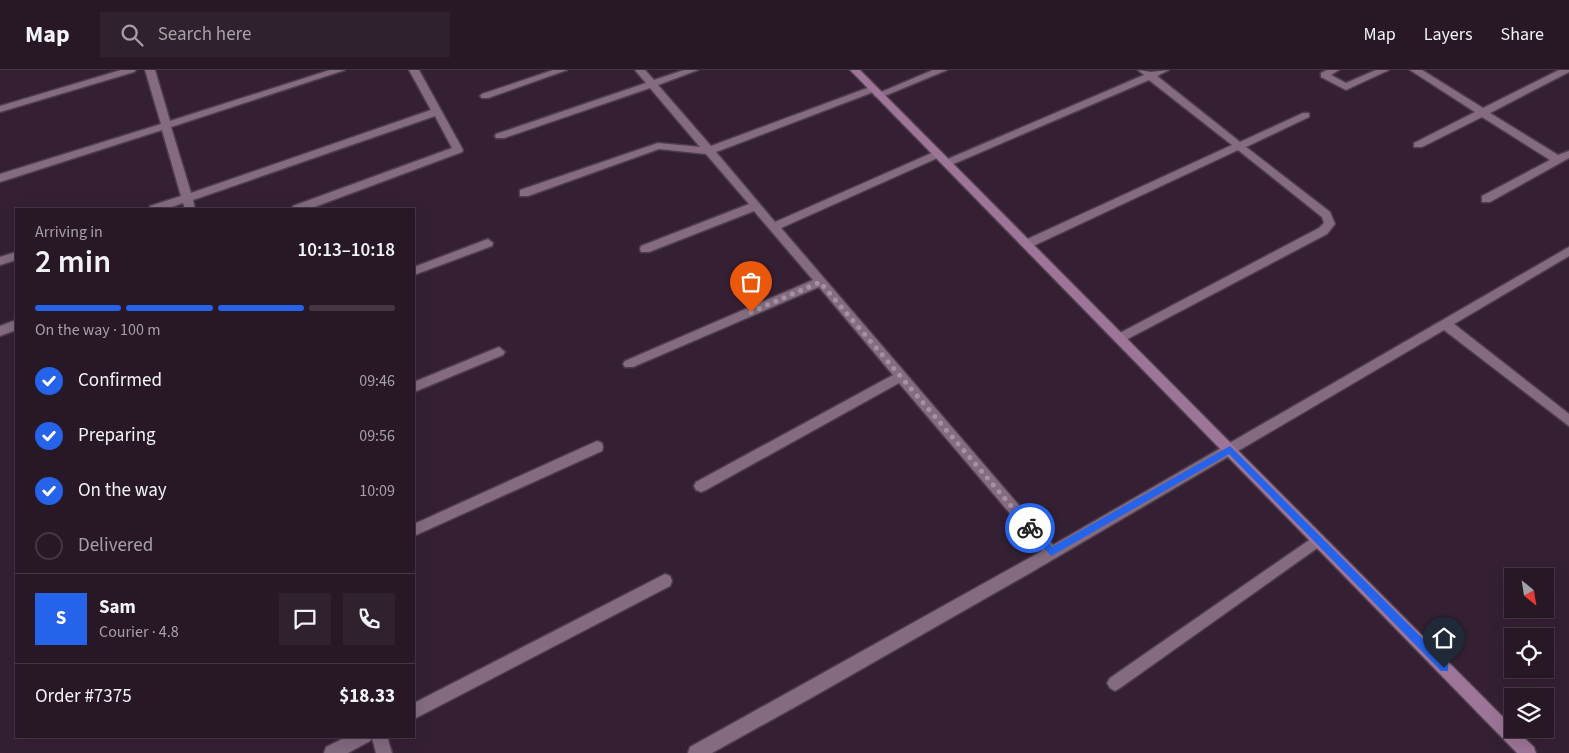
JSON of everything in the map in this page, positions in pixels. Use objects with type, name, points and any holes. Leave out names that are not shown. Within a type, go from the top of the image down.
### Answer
[{"type":"street","points":[[0,109],[131,70]]},
{"type":"street","points":[[150,70],[190,208]]},
{"type":"street","points":[[0,178],[340,70]]},
{"type":"street","points":[[299,208],[458,150],[414,70]]},
{"type":"street","points":[[485,96],[562,70]]},
{"type":"street","points":[[640,70],[1051,552]]},
{"type":"street","points":[[500,136],[693,70]]},
{"type":"street","points":[[855,70],[1528,753]]},
{"type":"street","points":[[524,194],[658,146],[708,151],[942,70]]},
{"type":"street","points":[[774,227],[1147,73],[1164,70]]},
{"type":"street","points":[[1334,70],[1324,75],[1346,88],[1384,70]]},
{"type":"street","points":[[1415,70],[1558,160]]},
{"type":"street","points":[[1418,145],[1566,70]]},
{"type":"street","points":[[1120,338],[1323,231],[1330,224],[1326,215],[1147,73]]},
{"type":"street","points":[[157,208],[438,112]]},
{"type":"street","points":[[1027,244],[1306,115]]},
{"type":"street","points":[[1486,199],[1569,154]]},
{"type":"street","points":[[645,248],[755,206]]},
{"type":"street","points":[[415,271],[488,243]]},
{"type":"street","points":[[696,753],[828,681],[1230,450],[1569,251]]},
{"type":"street","points":[[0,261],[15,256]]},
{"type":"street","points":[[629,364],[820,282]]},
{"type":"street","points":[[0,330],[15,324]]},
{"type":"street","points":[[1446,324],[1569,421]]},
{"type":"street","points":[[415,387],[499,352]]},
{"type":"street","points":[[701,486],[901,376]]},
{"type":"street","points":[[415,530],[597,447]]},
{"type":"street","points":[[1115,683],[1318,540]]},
{"type":"street","points":[[415,710],[665,582]]},
{"type":"street","points":[[332,753],[361,738]]},
{"type":"street","points":[[380,738],[384,753]]},
{"type":"way so far","points":[[751,312],[820,282],[1030,528]]},
{"type":"route","points":[[1030,528],[1051,552],[1230,450],[1444,668]]}]
